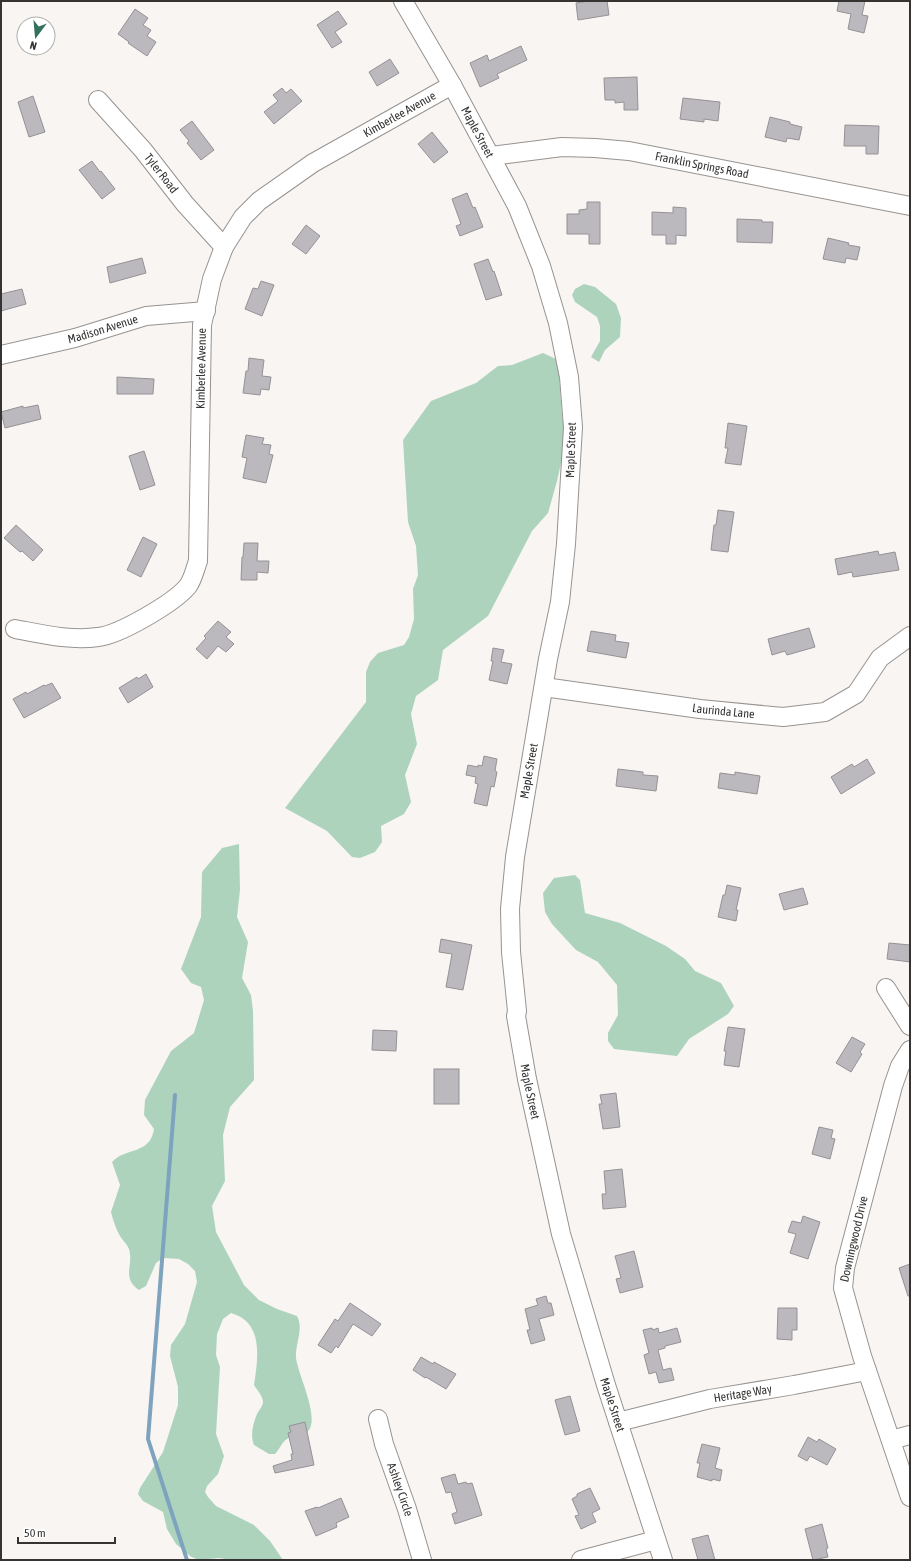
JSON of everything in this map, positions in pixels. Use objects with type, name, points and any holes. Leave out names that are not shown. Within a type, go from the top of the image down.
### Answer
[{"type":"street","name":"Maple Street","points":[[403,1],[452,85],[517,206],[541,266],[558,323],[569,377],[573,427],[566,544],[560,602],[515,857],[510,909],[511,952],[517,1011],[516,1016],[527,1079],[561,1234],[606,1385],[662,1560]]},
{"type":"street","name":"Kimberlee Avenue","points":[[15,629],[58,637],[99,637],[125,627],[166,605],[179,596],[189,585],[198,561],[202,325],[212,279],[224,247],[243,217],[259,201],[313,163],[452,85]]},
{"type":"street","name":"Tyler Road","points":[[98,100],[143,150],[185,204],[224,247]]},
{"type":"street","name":"Franklin Springs Road","points":[[491,156],[562,148],[595,148],[629,151],[910,206]]},
{"type":"street","name":"Madison Avenue","points":[[1,355],[75,338],[146,316],[206,311]]},
{"type":"street","name":"Laurinda Lane","points":[[544,687],[700,710],[782,717],[825,712],[856,694],[880,658],[910,636]]},
{"type":"street","points":[[886,988],[910,1026]]},
{"type":"street","name":"Downingwood Drive","points":[[910,1050],[900,1066],[893,1086],[845,1268],[843,1288],[862,1356],[910,1496]]},
{"type":"street","name":"Heritage Way","points":[[618,1422],[710,1399],[867,1371]]},
{"type":"street","name":"Ashley Circle","points":[[378,1419],[384,1444],[408,1509],[422,1560]]},
{"type":"street","points":[[891,1440],[910,1435]]},
{"type":"street","points":[[580,1560],[656,1540]]},
{"type":"green space","points":[[584,284],[595,287],[616,304],[621,318],[620,337],[605,350],[599,362],[591,357],[600,341],[600,326],[597,317],[575,302],[572,295],[575,289]]},
{"type":"green space","points":[[543,353],[558,360],[562,416],[566,441],[548,513],[532,531],[488,616],[443,650],[438,680],[416,696],[411,714],[417,744],[405,775],[411,802],[404,814],[381,826],[382,842],[375,852],[360,858],[352,857],[327,831],[285,808],[366,702],[366,672],[370,662],[378,653],[404,645],[409,637],[414,619],[413,589],[418,575],[416,546],[408,522],[403,440],[431,401],[476,383],[498,366],[512,365]]},
{"type":"green space","points":[[239,844],[240,890],[237,917],[248,942],[242,978],[251,995],[253,1011],[254,1080],[230,1107],[223,1135],[225,1181],[212,1206],[216,1232],[244,1285],[259,1300],[277,1309],[297,1316],[300,1326],[296,1358],[310,1405],[311,1424],[307,1433],[287,1439],[275,1454],[269,1454],[254,1445],[252,1437],[253,1426],[263,1402],[261,1395],[254,1385],[257,1364],[256,1343],[254,1333],[249,1324],[242,1318],[231,1313],[223,1319],[217,1334],[216,1355],[220,1367],[216,1434],[224,1456],[218,1474],[207,1486],[205,1492],[216,1506],[254,1525],[270,1541],[283,1560],[231,1560],[219,1558],[198,1560],[190,1556],[176,1544],[167,1529],[163,1512],[143,1501],[138,1494],[140,1488],[163,1452],[178,1405],[178,1387],[170,1356],[171,1345],[185,1324],[197,1282],[195,1271],[188,1264],[179,1259],[163,1258],[156,1263],[146,1286],[139,1290],[129,1276],[129,1249],[121,1238],[111,1212],[120,1185],[112,1162],[124,1154],[143,1147],[152,1137],[154,1129],[144,1115],[145,1100],[171,1051],[194,1033],[204,1000],[201,987],[191,983],[181,969],[201,917],[202,872],[222,848]]},
{"type":"green space","points":[[575,875],[580,880],[585,913],[620,923],[666,946],[685,959],[695,971],[721,983],[734,1006],[728,1014],[689,1039],[677,1056],[614,1049],[608,1041],[608,1033],[618,1015],[617,985],[598,962],[576,950],[552,924],[545,912],[543,893],[554,878]]},
{"type":"building","points":[[588,1],[607,1],[609,15],[578,20],[576,3]]},
{"type":"building","points":[[839,1],[865,1],[862,15],[868,16],[864,33],[848,29],[851,14],[837,11]]},
{"type":"building","points":[[135,9],[148,18],[143,25],[151,30],[147,36],[156,42],[147,56],[118,34]]},
{"type":"building","points":[[338,11],[347,24],[335,32],[342,42],[332,48],[317,25]]},
{"type":"building","points":[[521,46],[527,60],[497,74],[499,78],[480,87],[470,63],[487,55],[489,61]]},
{"type":"building","points":[[390,59],[399,73],[377,86],[369,72]]},
{"type":"building","points":[[637,77],[638,110],[624,110],[624,102],[615,103],[615,100],[605,100],[604,78]]},
{"type":"building","points":[[282,88],[286,93],[291,89],[302,101],[274,124],[264,112],[278,101],[273,95]]},
{"type":"building","points":[[33,96],[45,132],[29,137],[18,102]]},
{"type":"building","points":[[683,98],[720,102],[718,121],[704,119],[704,122],[680,119]]},
{"type":"building","points":[[770,117],[802,127],[799,140],[787,138],[786,142],[765,137]]},
{"type":"building","points":[[192,121],[214,150],[201,160],[187,143],[189,141],[180,130]]},
{"type":"building","points":[[845,125],[879,126],[878,154],[866,154],[866,146],[844,146]]},
{"type":"building","points":[[432,132],[448,152],[434,163],[418,144]]},
{"type":"building","points":[[92,161],[115,189],[102,199],[79,170]]},
{"type":"building","points":[[467,193],[473,208],[475,207],[483,227],[460,236],[456,226],[461,224],[452,199]]},
{"type":"building","points":[[587,202],[600,202],[600,244],[589,244],[589,234],[567,234],[567,214],[579,214],[579,210],[587,209]]},
{"type":"building","points":[[673,207],[686,208],[686,236],[676,235],[676,244],[666,244],[666,235],[652,235],[652,212],[673,213]]},
{"type":"building","points":[[737,219],[773,222],[772,243],[737,242]]},
{"type":"building","points":[[306,225],[320,236],[306,254],[292,244]]},
{"type":"building","points":[[828,238],[849,243],[848,245],[860,247],[857,260],[846,258],[845,263],[823,259]]},
{"type":"building","points":[[142,258],[146,273],[110,283],[107,267]]},
{"type":"building","points":[[488,259],[493,272],[494,271],[502,295],[486,300],[474,264]]},
{"type":"building","points":[[261,281],[274,285],[262,316],[245,309],[253,288],[258,289]]},
{"type":"building","points":[[22,289],[26,304],[1,311],[1,294]]},
{"type":"building","points":[[249,358],[264,360],[262,376],[271,377],[269,390],[261,389],[260,395],[243,393],[246,371],[248,371]]},
{"type":"building","points":[[117,377],[154,379],[153,394],[117,394]]},
{"type":"building","points":[[38,405],[41,419],[5,428],[1,412],[23,406],[23,408]]},
{"type":"building","points":[[728,423],[747,426],[741,465],[725,463],[728,448],[725,448]]},
{"type":"building","points":[[246,435],[264,438],[262,444],[271,445],[269,454],[273,455],[266,483],[243,478],[247,458],[242,457]]},
{"type":"building","points":[[144,451],[155,485],[140,490],[129,456]]},
{"type":"building","points":[[718,510],[734,512],[728,552],[711,550],[714,525],[716,525]]},
{"type":"building","points":[[16,525],[43,550],[33,561],[4,538]]},
{"type":"building","points":[[143,537],[157,544],[141,577],[127,570]]},
{"type":"building","points":[[244,543],[258,543],[257,561],[269,561],[268,573],[257,572],[257,580],[241,580]]},
{"type":"building","points":[[878,551],[879,555],[895,552],[899,570],[853,577],[852,572],[838,575],[835,559]]},
{"type":"building","points":[[218,621],[231,632],[226,637],[234,644],[226,652],[218,646],[207,659],[196,649],[206,638],[204,636]]},
{"type":"building","points":[[809,628],[815,647],[787,655],[785,651],[772,655],[768,639]]},
{"type":"building","points":[[591,631],[616,635],[615,641],[629,643],[626,658],[587,651]]},
{"type":"building","points":[[493,648],[504,650],[501,662],[512,664],[507,684],[489,680],[493,661],[491,661]]},
{"type":"building","points":[[146,674],[153,687],[128,703],[119,688],[137,677],[138,679]]},
{"type":"building","points":[[52,683],[61,698],[24,718],[13,699],[26,692],[27,694],[44,685],[45,686]]},
{"type":"building","points":[[484,756],[497,759],[495,771],[497,772],[494,787],[491,786],[487,806],[474,803],[478,784],[475,783],[476,777],[466,775],[468,765],[478,767],[478,765],[482,766]]},
{"type":"building","points":[[867,759],[875,773],[841,794],[831,777],[852,764],[854,767]]},
{"type":"building","points":[[618,769],[643,772],[643,775],[658,776],[656,791],[616,786]]},
{"type":"building","points":[[735,772],[760,776],[757,794],[718,788],[720,773],[735,775]]},
{"type":"building","points":[[727,885],[741,888],[736,910],[738,910],[736,921],[718,917]]},
{"type":"building","points":[[803,888],[808,904],[784,910],[779,894]]},
{"type":"building","points":[[441,939],[472,945],[463,990],[446,987],[452,954],[439,952]]},
{"type":"building","points":[[889,943],[910,945],[910,962],[887,959]]},
{"type":"building","points":[[728,1027],[745,1029],[739,1067],[724,1065],[726,1051],[724,1051]]},
{"type":"building","points":[[373,1030],[397,1031],[396,1051],[372,1050]]},
{"type":"building","points":[[852,1037],[865,1044],[860,1052],[862,1054],[851,1072],[836,1063]]},
{"type":"building","points":[[434,1069],[459,1069],[459,1104],[434,1104]]},
{"type":"building","points":[[616,1093],[620,1127],[603,1129],[599,1104],[602,1104],[600,1095]]},
{"type":"building","points":[[819,1127],[833,1130],[831,1138],[835,1139],[830,1159],[812,1154]]},
{"type":"building","points":[[622,1169],[626,1207],[603,1209],[602,1194],[606,1194],[604,1171]]},
{"type":"building","points":[[803,1216],[820,1222],[808,1259],[790,1253],[796,1234],[788,1232],[792,1221],[801,1223]]},
{"type":"building","points":[[634,1251],[643,1287],[620,1293],[616,1279],[621,1278],[615,1256]]},
{"type":"building","points":[[910,1264],[910,1296],[908,1296],[899,1268]]},
{"type":"building","points":[[546,1296],[548,1303],[551,1303],[554,1315],[539,1319],[545,1340],[531,1344],[527,1330],[530,1330],[525,1309],[538,1305],[536,1299]]},
{"type":"building","points":[[350,1303],[381,1324],[372,1336],[353,1324],[338,1348],[336,1346],[331,1353],[318,1345],[335,1319],[338,1321]]},
{"type":"building","points":[[778,1308],[797,1308],[797,1330],[792,1330],[792,1340],[777,1339]]},
{"type":"building","points":[[652,1328],[653,1330],[658,1328],[659,1333],[677,1328],[681,1342],[665,1346],[665,1348],[658,1350],[663,1370],[671,1368],[674,1380],[659,1383],[656,1372],[649,1374],[644,1355],[649,1353],[643,1330]]},
{"type":"building","points":[[421,1357],[456,1374],[446,1389],[413,1370]]},
{"type":"building","points":[[570,1396],[580,1431],[565,1435],[555,1400]]},
{"type":"building","points":[[305,1422],[314,1465],[275,1473],[273,1466],[292,1460],[291,1454],[293,1454],[288,1433],[291,1432],[289,1426]]},
{"type":"building","points":[[808,1437],[817,1442],[819,1439],[836,1449],[827,1465],[810,1456],[807,1461],[798,1456]]},
{"type":"building","points":[[702,1444],[720,1448],[715,1468],[722,1470],[720,1481],[712,1479],[712,1481],[697,1477],[700,1463],[697,1463]]},
{"type":"building","points":[[455,1474],[458,1484],[466,1482],[467,1484],[472,1483],[482,1515],[455,1524],[452,1514],[457,1512],[451,1492],[446,1493],[441,1478]]},
{"type":"building","points":[[590,1488],[600,1509],[592,1513],[596,1522],[581,1529],[575,1516],[579,1515],[572,1499],[577,1496],[577,1494]]},
{"type":"building","points":[[341,1498],[349,1517],[336,1523],[337,1527],[316,1536],[305,1511],[318,1508]]},
{"type":"building","points":[[822,1524],[828,1548],[826,1549],[828,1557],[813,1560],[805,1529]]},
{"type":"building","points":[[708,1535],[715,1560],[698,1560],[692,1539]]},
{"type":"waterway","points":[[175,1095],[148,1439],[187,1560]]}]
